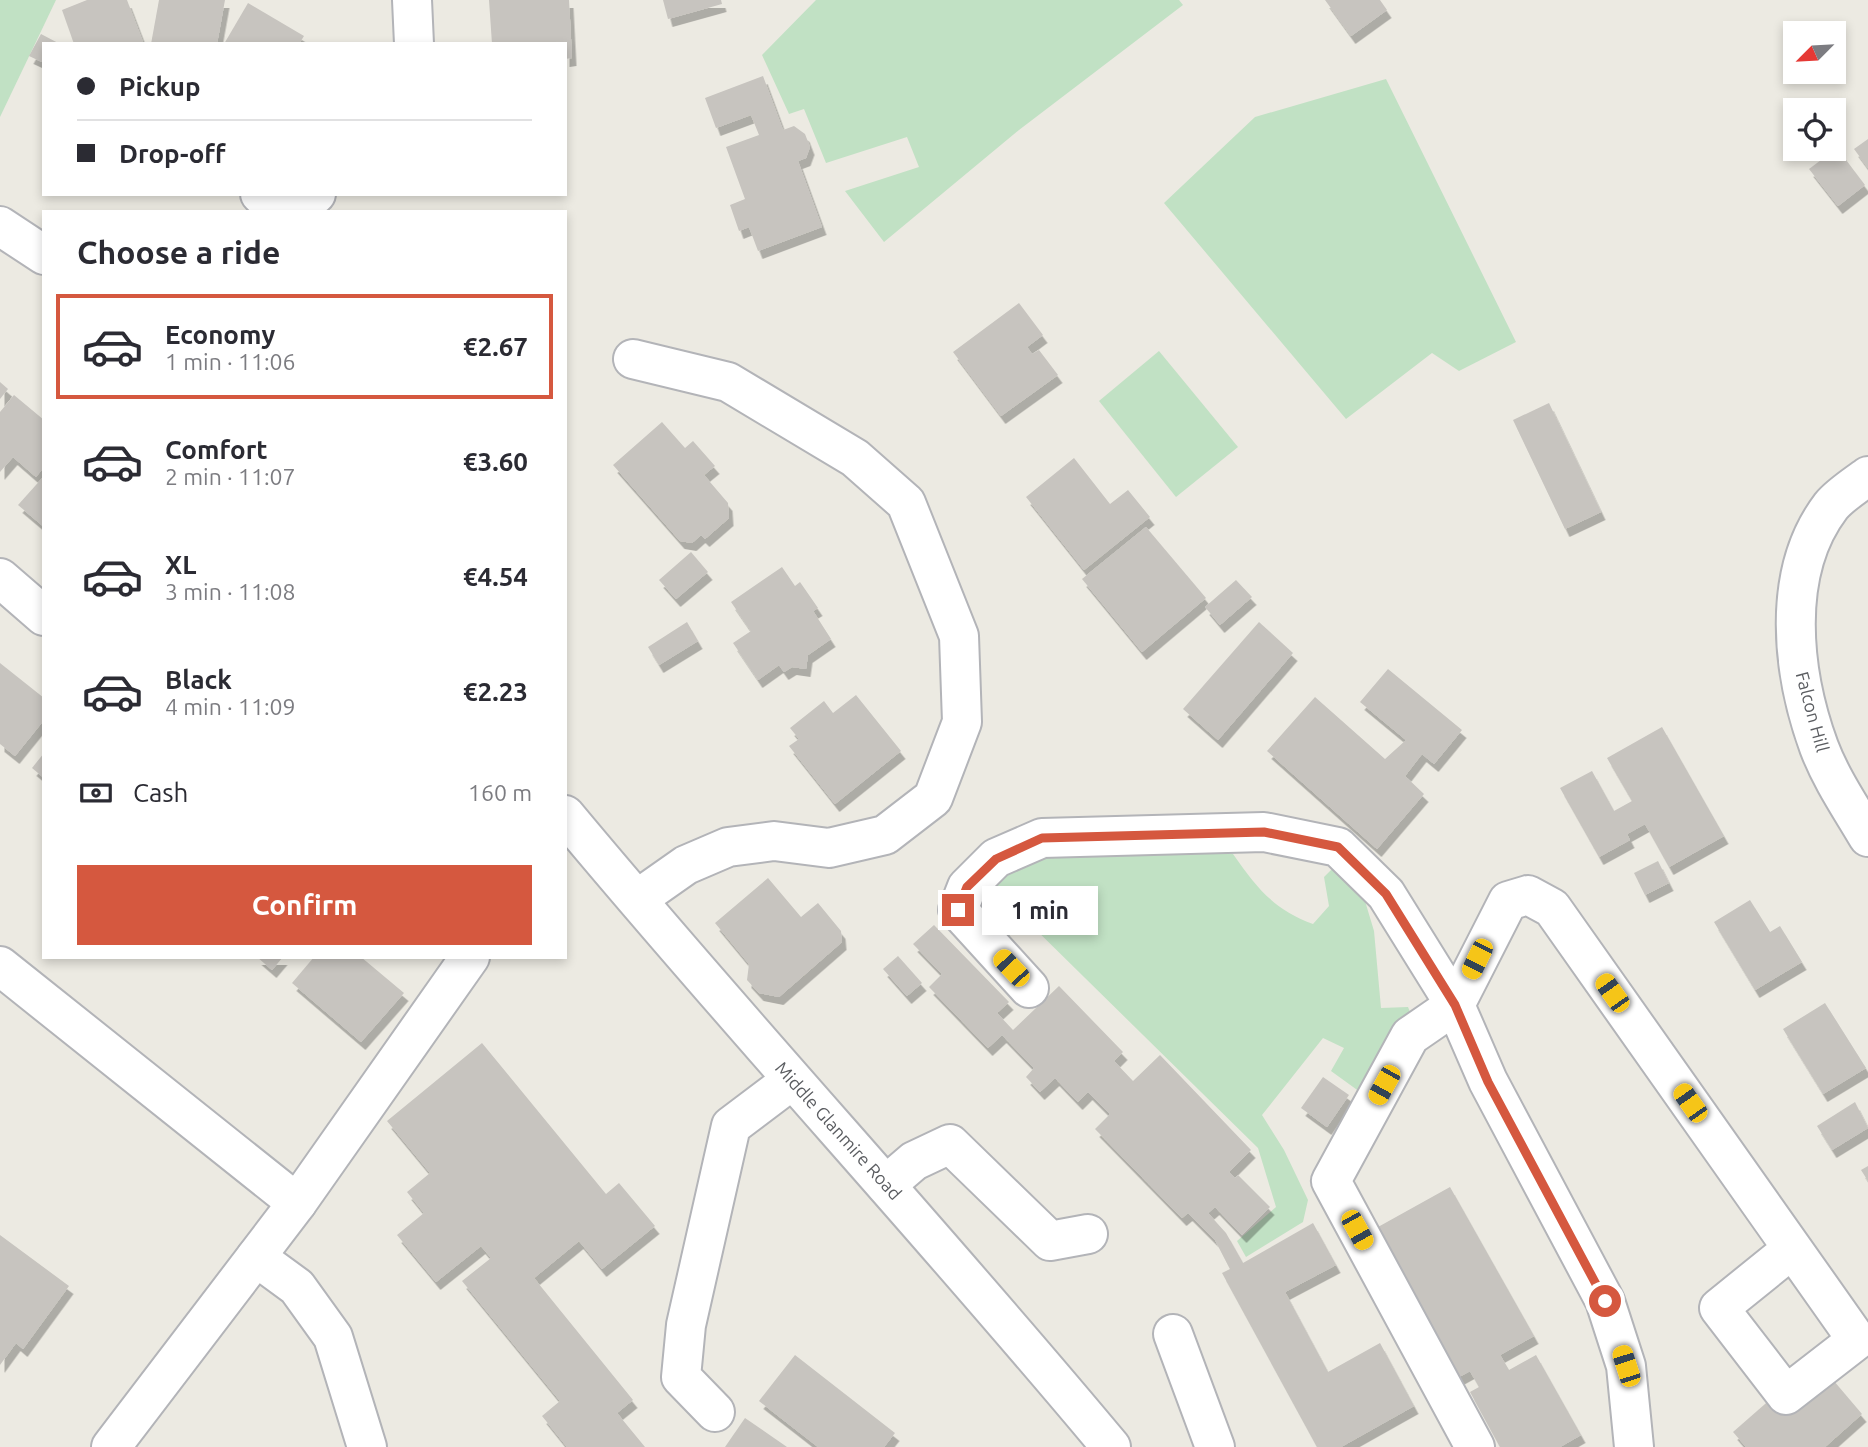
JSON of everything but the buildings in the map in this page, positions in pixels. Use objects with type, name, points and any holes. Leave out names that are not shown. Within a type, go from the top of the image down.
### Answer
[{"type":"street","points":[[412,0],[414,42]]},
{"type":"street","points":[[262,196],[277,210]]},
{"type":"street","points":[[296,210],[313,196]]},
{"type":"street","points":[[0,226],[42,254]]},
{"type":"street","points":[[633,359],[729,382],[855,458],[906,503],[958,636],[962,722],[933,798],[885,835],[829,848],[774,841],[729,847],[686,865],[639,898]]},
{"type":"street","name":"Falcon Hill","points":[[1868,475],[1832,505],[1806,550],[1796,612],[1800,681],[1820,748],[1868,837]]},
{"type":"street","points":[[0,578],[42,614]]},
{"type":"street","name":"Middle Glanmire Road","points":[[569,829],[639,898],[792,1080],[986,1296],[1111,1447]]},
{"type":"street","points":[[1029,988],[958,910],[967,887],[996,859],[1042,838],[1264,832],[1338,847],[1386,894],[1455,1005],[1488,1082],[1605,1301],[1626,1366],[1634,1447]]},
{"type":"street","points":[[1475,1447],[1331,1181],[1410,1037],[1455,1005],[1508,901],[1528,895],[1552,908],[1792,1249]]},
{"type":"street","points":[[111,1447],[297,1203],[469,959]]},
{"type":"street","points":[[0,966],[297,1203]]},
{"type":"street","points":[[715,1412],[681,1377],[685,1325],[732,1126],[792,1080]]},
{"type":"street","points":[[886,1185],[914,1161],[950,1144],[1050,1241],[1088,1234]]},
{"type":"street","points":[[256,1257],[297,1287],[333,1337],[367,1447]]},
{"type":"street","points":[[1173,1334],[1215,1447]]},
{"type":"green space","points":[[0,0],[56,0],[0,117]]},
{"type":"green space","points":[[816,0],[1179,0],[1183,5],[1019,130],[884,242],[845,191],[919,167],[907,137],[826,163],[804,109],[789,114],[762,55]]},
{"type":"green space","points":[[1386,79],[1516,342],[1459,371],[1432,353],[1346,419],[1164,203],[1255,117]]},
{"type":"green space","points":[[1159,351],[1238,447],[1176,497],[1099,401]]},
{"type":"green space","points":[[1042,853],[1233,854],[1250,877],[1276,904],[1313,924],[1329,906],[1324,877],[1334,867],[1362,891],[1374,931],[1381,1008],[1408,1007],[1410,1012],[1360,1092],[1331,1071],[1344,1048],[1323,1038],[1262,1115],[1284,1150],[1308,1200],[1303,1222],[1246,1257],[1237,1241],[1276,1207],[1258,1148],[1026,920],[1001,944],[979,919],[993,884],[1008,870]]},
{"type":"route","points":[[958,910],[967,887],[996,859],[1042,838],[1264,832],[1338,847],[1386,894],[1455,1005],[1488,1082],[1605,1301]]}]
